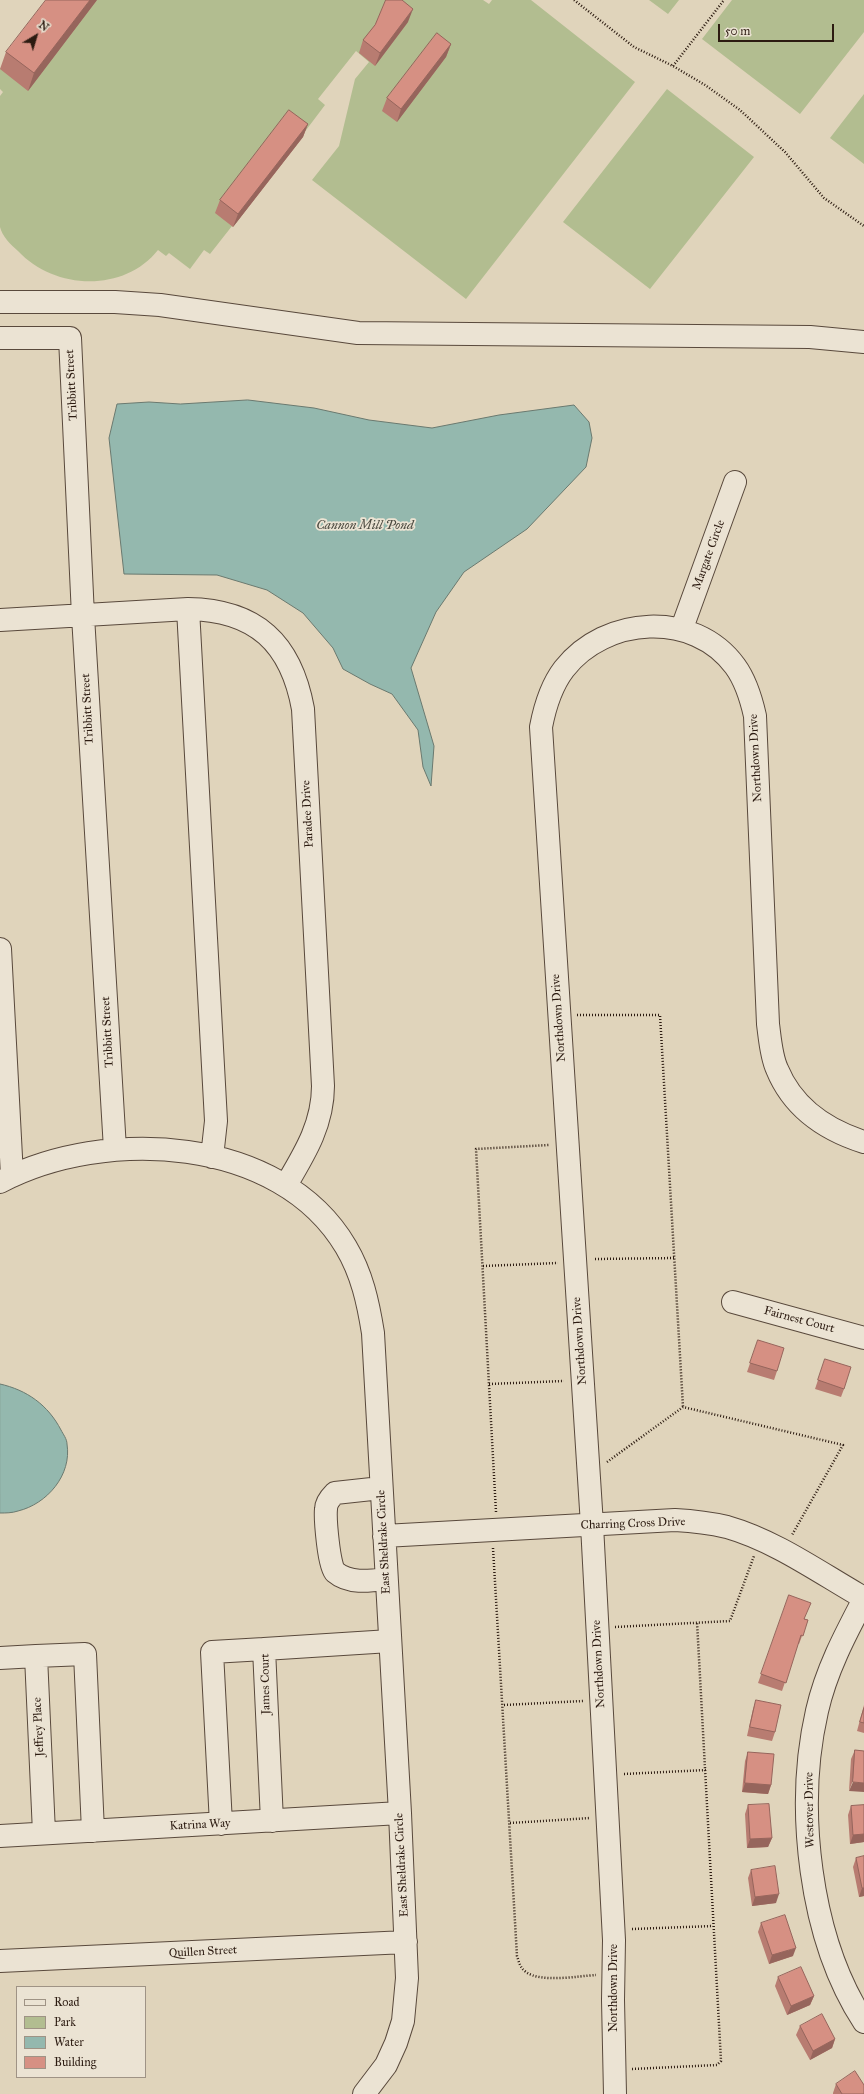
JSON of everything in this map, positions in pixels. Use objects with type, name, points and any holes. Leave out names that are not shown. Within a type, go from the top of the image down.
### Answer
[{"type":"street","points":[[0,302],[115,302],[160,305],[358,333],[810,337],[864,342]]},
{"type":"street","name":"Tribbitt Street","points":[[0,338],[70,338],[83,616],[115,1149]]},
{"type":"street","name":"Margate Circle","points":[[682,628],[735,482]]},
{"type":"street","points":[[188,609],[216,1122],[212,1157]]},
{"type":"street","name":"Paradee Drive","points":[[0,620],[210,609],[244,620],[262,631],[278,647],[291,666],[299,686],[303,709],[323,1100],[316,1128],[308,1146],[286,1185]]},
{"type":"street","name":"Northdown Drive","points":[[615,2094],[613,2000],[614,1940],[592,1525],[541,727],[547,698],[564,669],[580,652],[598,639],[625,629],[647,626],[682,628],[702,638],[721,651],[735,666],[745,682],[751,698],[756,729],[768,1024],[777,1069],[787,1087],[814,1117],[830,1129],[864,1142]]},
{"type":"street","points":[[0,949],[6,1179]]},
{"type":"street","name":"East Sheldrake Circle","points":[[6,1179],[52,1161],[115,1149],[180,1152],[212,1157],[258,1171],[286,1185],[314,1208],[329,1223],[346,1246],[358,1273],[368,1299],[373,1333],[380,1488],[400,1813],[406,1942],[406,1994],[401,2028],[386,2065],[364,2094]]},
{"type":"street","name":"Fairnest Court","points":[[733,1302],[864,1338]]},
{"type":"street","points":[[380,1488],[335,1493],[326,1508],[331,1563],[334,1572],[345,1578],[359,1581],[386,1579]]},
{"type":"street","name":"Charring Cross Drive","points":[[384,1536],[675,1520],[704,1522],[727,1528],[773,1546],[864,1598]]},
{"type":"street","name":"Westover Drive","points":[[864,1598],[832,1666],[817,1710],[808,1773],[807,1811],[813,1878],[820,1913],[843,1981],[864,2022]]},
{"type":"street","name":"James Court","points":[[272,1821],[264,1649],[390,1641]]},
{"type":"street","points":[[221,1824],[212,1652],[264,1649]]},
{"type":"street","points":[[0,1658],[85,1654],[93,1831]]},
{"type":"street","name":"Jeffrey Place","points":[[36,1656],[44,1834]]},
{"type":"street","name":"Katrina Way","points":[[0,1836],[400,1813]]},
{"type":"street","name":"Quillen Street","points":[[0,1961],[406,1942]]},
{"type":"path","points":[[574,0],[634,47],[673,66],[705,85],[740,110],[785,152],[824,198],[864,226]]},
{"type":"path","points":[[673,66],[724,0]]},
{"type":"path","points":[[576,1016],[660,1014],[683,1407]]},
{"type":"path","points":[[496,1513],[476,1149],[554,1144]]},
{"type":"path","points":[[595,1259],[675,1258]]},
{"type":"path","points":[[483,1266],[561,1262]]},
{"type":"path","points":[[489,1384],[568,1381]]},
{"type":"path","points":[[606,1462],[683,1407],[842,1445],[790,1538]]},
{"type":"path","points":[[494,1548],[517,1956],[520,1965],[525,1972],[544,1978],[599,1975]]},
{"type":"path","points":[[615,1627],[730,1621],[754,1556]]},
{"type":"path","points":[[632,2069],[717,2065],[721,2061],[697,1622]]},
{"type":"path","points":[[504,1705],[585,1701]]},
{"type":"path","points":[[624,1774],[706,1770]]},
{"type":"path","points":[[510,1823],[592,1818]]},
{"type":"path","points":[[631,1929],[713,1926]]},
{"type":"green space","points":[[53,0],[483,0],[489,4],[492,0],[531,0],[635,82],[466,299],[312,180],[339,146],[355,79],[369,62],[356,51],[318,99],[325,105],[233,227],[232,226],[210,254],[204,250],[190,269],[169,253],[166,256],[158,250],[144,264],[127,274],[108,279],[89,281],[69,279],[50,273],[33,264],[15,249],[5,237],[0,227],[0,96],[3,92],[0,89],[0,69]]},
{"type":"green space","points":[[649,0],[679,0],[668,14]]},
{"type":"green space","points":[[732,0],[864,0],[864,32],[800,114],[702,39]]},
{"type":"green space","points":[[667,89],[754,157],[650,289],[563,222]]},
{"type":"green space","points":[[864,94],[864,164],[830,138]]},
{"type":"water","name":"Cannon Mill Pond","points":[[248,400],[314,408],[369,420],[432,428],[499,415],[574,405],[589,422],[592,438],[586,467],[527,529],[464,572],[436,612],[411,668],[434,746],[431,786],[423,767],[418,730],[392,694],[343,669],[333,648],[303,613],[267,590],[217,575],[124,574],[109,438],[117,404],[149,402],[180,404]]},
{"type":"water","points":[[0,1384],[19,1390],[28,1395],[50,1413],[65,1437],[68,1455],[66,1467],[61,1477],[48,1495],[29,1507],[16,1512],[7,1513],[0,1513]]},
{"type":"building","points":[[46,0],[90,0],[34,73],[6,52]]},
{"type":"building","points":[[386,0],[402,0],[413,9],[380,53],[363,40],[375,25]]},
{"type":"building","points":[[437,33],[451,44],[401,109],[387,98]]},
{"type":"building","points":[[289,110],[308,124],[238,214],[220,200]]},
{"type":"building","points":[[758,1340],[784,1348],[777,1371],[750,1363]]},
{"type":"building","points":[[825,1359],[851,1367],[844,1389],[818,1380]]},
{"type":"building","points":[[789,1595],[811,1603],[804,1619],[808,1620],[803,1636],[801,1635],[786,1683],[761,1674]]},
{"type":"building","points":[[756,1700],[781,1705],[775,1732],[750,1727]]},
{"type":"building","points":[[864,1708],[864,1723],[860,1722]]},
{"type":"building","points":[[855,1750],[864,1751],[864,1783],[853,1782]]},
{"type":"building","points":[[748,1752],[774,1754],[771,1785],[745,1783]]},
{"type":"building","points":[[769,1804],[772,1838],[750,1839],[748,1805]]},
{"type":"building","points":[[864,1805],[864,1834],[853,1835],[851,1806]]},
{"type":"building","points":[[864,1856],[864,1888],[862,1888],[856,1858]]},
{"type":"building","points":[[775,1866],[779,1894],[755,1897],[751,1870]]},
{"type":"building","points":[[785,1915],[796,1948],[772,1955],[761,1923]]},
{"type":"building","points":[[801,1967],[814,1996],[791,2006],[778,1977]]},
{"type":"building","points":[[822,2014],[835,2039],[813,2051],[800,2026]]},
{"type":"building","points":[[855,2071],[864,2085],[864,2094],[842,2094],[836,2084]]}]
